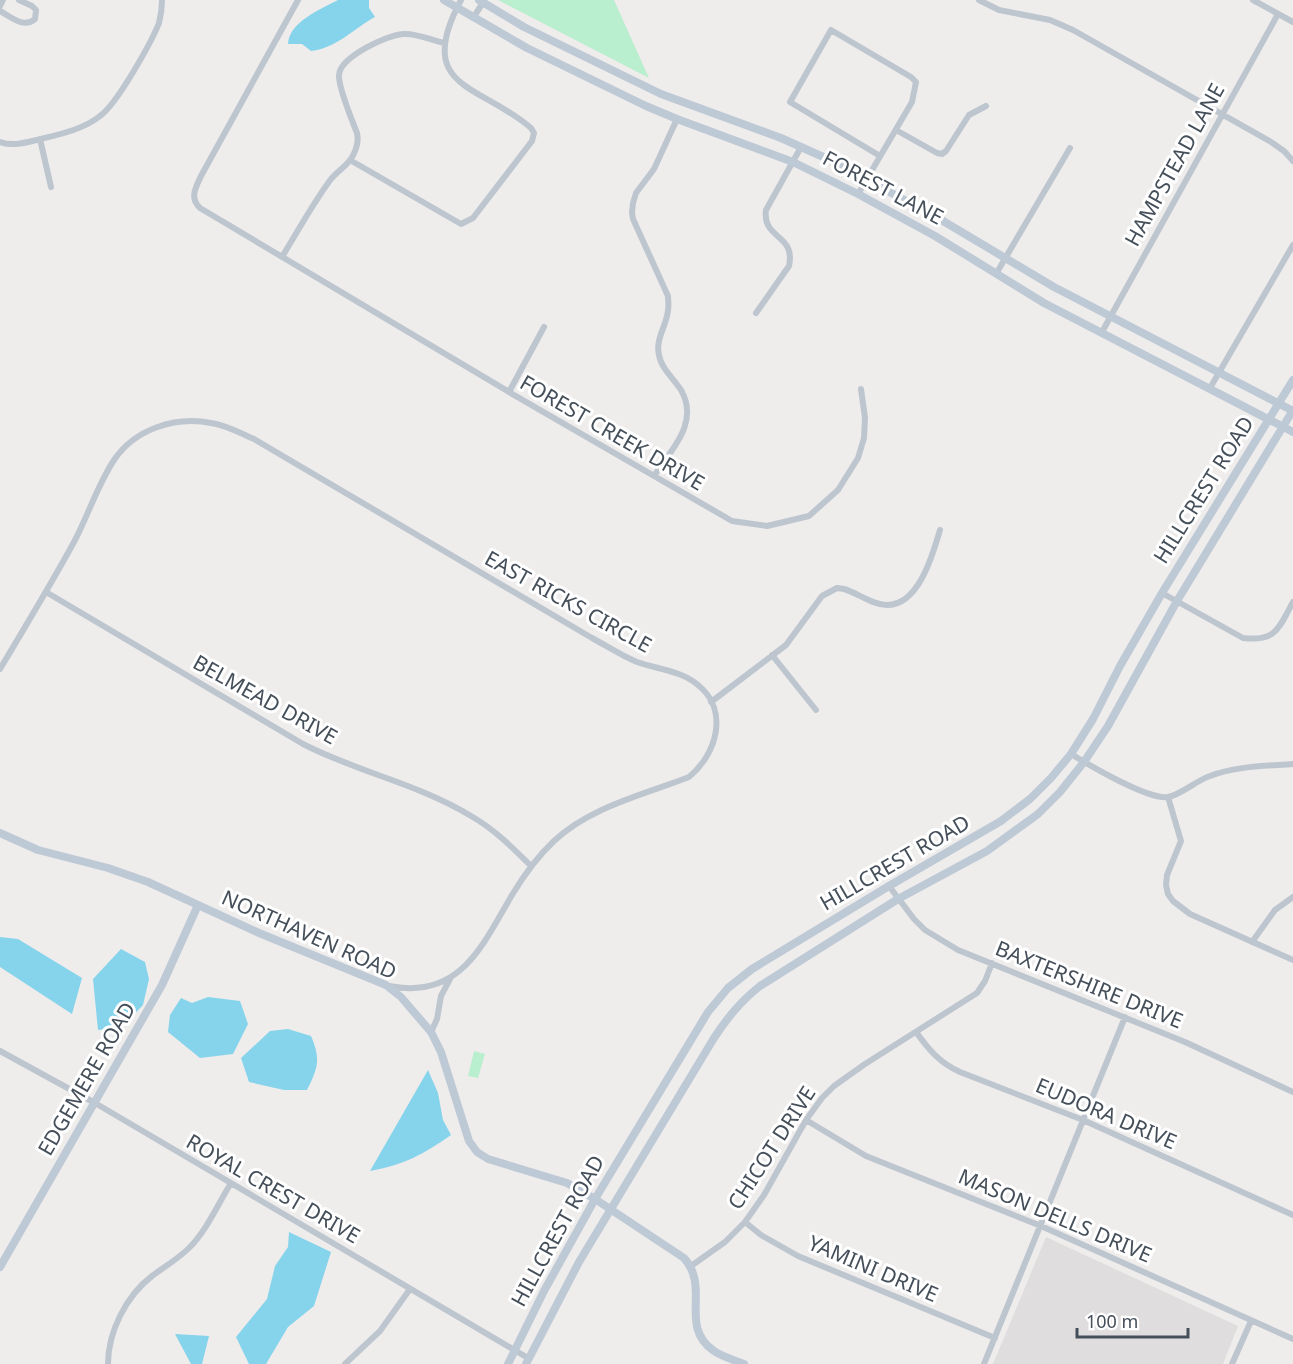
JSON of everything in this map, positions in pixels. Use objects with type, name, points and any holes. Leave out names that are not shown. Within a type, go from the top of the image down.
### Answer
[{"type":"main road","name":"FOREST LANE","points":[[444,0],[459,4],[473,18],[527,48],[656,111],[794,162],[858,194],[935,236],[1044,303],[1270,418],[1293,432]]},
{"type":"main road","name":"FOREST LANE","points":[[482,1],[524,27],[663,96],[801,147],[867,179],[938,218],[1005,259],[1110,316],[1293,410]]},
{"type":"main road","points":[[656,111],[663,96]]},
{"type":"main road","name":"HILLCREST ROAD","points":[[508,1364],[544,1291],[595,1199],[698,1027],[718,1000],[752,969],[1001,821],[1030,799],[1071,754],[1093,719],[1162,593],[1293,380]]},
{"type":"main road","name":"HILLCREST ROAD","points":[[527,1361],[579,1262],[714,1038],[740,1002],[760,986],[898,899],[1008,838],[1038,814],[1060,792],[1108,726],[1177,602],[1293,410]]},
{"type":"main road","name":"NORTHAVEN ROAD","points":[[0,833],[38,850],[125,874],[259,933],[386,985],[401,997],[431,1032],[441,1053],[466,1133],[477,1152],[488,1159],[555,1178],[595,1199],[673,1249],[691,1266]]},
{"type":"main road","name":"EDGEMERE ROAD","points":[[0,1267],[162,985],[198,905]]},
{"type":"main road","points":[[691,1266],[696,1284],[695,1321],[701,1336],[713,1350],[744,1364]]},
{"type":"street","points":[[3,0],[0,8],[24,24],[30,23],[36,16],[36,10],[19,0]]},
{"type":"street","points":[[0,142],[18,145],[55,136],[93,121],[102,115],[116,100],[159,22],[162,0]]},
{"type":"street","name":"FOREST CREEK DRIVE","points":[[298,0],[201,176],[193,195],[194,201],[200,208],[509,392],[732,521],[767,526],[809,516],[838,490],[858,458],[864,438],[865,418],[861,389]]},
{"type":"street","points":[[979,0],[999,10],[1050,20],[1073,30],[1271,142],[1293,160]]},
{"type":"street","points":[[1253,0],[1293,22]]},
{"type":"street","points":[[473,18],[482,1]]},
{"type":"street","points":[[350,160],[461,224],[473,218],[532,141],[534,134],[525,122],[465,87],[454,77],[445,58],[444,43],[459,4]]},
{"type":"street","name":"HAMPSTEAD LANE","points":[[1102,332],[1278,14]]},
{"type":"street","points":[[858,194],[896,130],[914,97],[916,82],[831,30],[789,102],[880,156]]},
{"type":"street","points":[[282,258],[324,189],[350,160],[358,141],[339,82],[339,73],[343,64],[350,58],[400,34],[411,34],[444,43]]},
{"type":"street","points":[[896,130],[942,154],[969,115],[986,106]]},
{"type":"street","points":[[654,476],[685,430],[688,407],[681,391],[659,356],[660,337],[669,309],[668,296],[632,213],[636,193],[654,169],[677,119]]},
{"type":"street","points":[[40,139],[51,188]]},
{"type":"street","points":[[756,313],[789,266],[791,257],[788,246],[767,226],[765,219],[766,210],[801,147]]},
{"type":"street","points":[[996,274],[1070,148]]},
{"type":"street","points":[[1210,388],[1293,245]]},
{"type":"street","points":[[509,392],[544,327]]},
{"type":"street","name":"EAST RICKS CIRCLE","points":[[0,669],[78,535],[106,474],[116,458],[146,432],[166,424],[199,421],[235,430],[633,661],[691,680],[706,693],[711,702]]},
{"type":"street","points":[[431,1032],[437,1019],[441,996],[450,978],[486,941],[531,866],[555,840],[601,810],[689,777],[699,769],[707,758],[714,741],[716,729],[711,702],[786,645],[817,602],[828,592],[837,588],[844,589],[888,605],[906,598],[914,590],[929,566],[940,530]]},
{"type":"street","name":"BELMEAD DRIVE","points":[[46,592],[303,744],[448,803],[506,841],[531,866]]},
{"type":"street","points":[[1162,593],[1243,638],[1256,639],[1274,634],[1285,620],[1293,602]]},
{"type":"street","points":[[772,655],[816,710]]},
{"type":"street","points":[[1071,754],[1128,785],[1145,792],[1168,797],[1213,774],[1246,768],[1293,764]]},
{"type":"street","points":[[1168,797],[1181,841],[1167,875],[1168,894],[1180,908],[1190,914],[1293,960]]},
{"type":"street","name":"BAXTERSHIRE DRIVE","points":[[889,886],[925,930],[958,950],[1185,1042],[1293,1092]]},
{"type":"street","points":[[1252,942],[1275,910],[1293,897]]},
{"type":"street","name":"CHICOT DRIVE","points":[[691,1266],[725,1242],[745,1222],[764,1196],[806,1120],[822,1098],[846,1077],[977,993],[992,963]]},
{"type":"street","points":[[386,985],[417,989],[430,987],[450,978]]},
{"type":"street","points":[[984,1364],[1125,1017]]},
{"type":"street","name":"EUDORA DRIVE","points":[[916,1032],[930,1052],[949,1067],[1083,1120],[1293,1215]]},
{"type":"street","name":"ROYAL CREST DRIVE","points":[[0,1051],[95,1103],[410,1288],[515,1350],[527,1361]]},
{"type":"street","name":"MASON DELLS DRIVE","points":[[806,1120],[866,1156],[1041,1226],[1293,1339]]},
{"type":"street","points":[[108,1364],[112,1335],[126,1306],[150,1277],[189,1248],[208,1222],[231,1183]]},
{"type":"street","name":"YAMINI DRIVE","points":[[745,1222],[762,1236],[798,1256],[995,1338]]},
{"type":"street","points":[[345,1364],[380,1331],[410,1288]]},
{"type":"street","points":[[1232,1364],[1251,1321]]},
{"type":"shaded area","points":[[1046,1237],[1238,1326],[1223,1364],[993,1364]]},
{"type":"green space","points":[[498,0],[614,0],[649,78]]},
{"type":"green space","points":[[474,1051],[485,1054],[478,1078],[468,1076]]},
{"type":"water","points":[[338,0],[369,0],[369,8],[375,17],[337,42],[320,49],[311,51],[302,44],[288,44],[294,29],[300,23]]},
{"type":"water","points":[[0,937],[18,939],[82,978],[72,1014],[0,967]]},
{"type":"water","points":[[121,949],[145,962],[149,979],[143,1005],[122,1027],[98,1030],[93,979]]},
{"type":"water","points":[[208,997],[240,1001],[248,1024],[233,1054],[200,1058],[168,1032],[170,1015],[181,998],[192,1003]]},
{"type":"water","points":[[288,1029],[311,1036],[314,1044],[317,1063],[307,1090],[284,1090],[249,1082],[241,1058],[270,1031]]},
{"type":"water","points":[[428,1070],[438,1093],[443,1120],[451,1135],[413,1158],[393,1166],[370,1171]]},
{"type":"water","points":[[289,1232],[331,1252],[314,1306],[288,1327],[266,1364],[249,1364],[236,1337],[267,1299],[275,1266],[288,1247]]},
{"type":"water","points":[[175,1334],[209,1336],[202,1364],[191,1364]]}]
